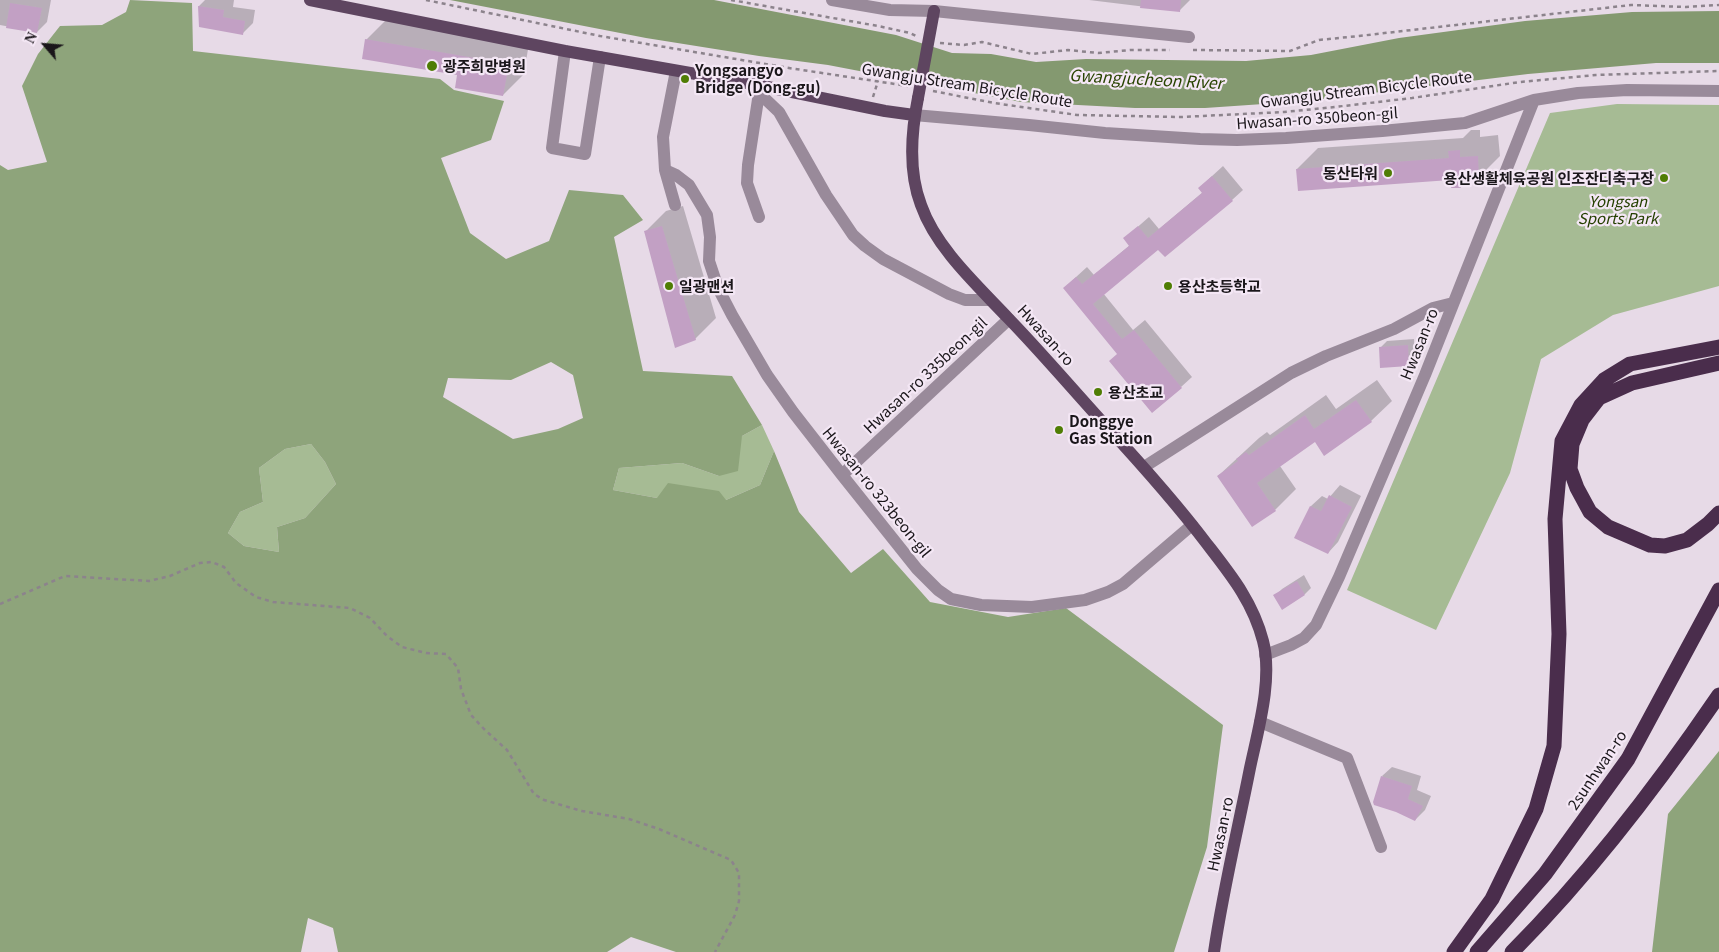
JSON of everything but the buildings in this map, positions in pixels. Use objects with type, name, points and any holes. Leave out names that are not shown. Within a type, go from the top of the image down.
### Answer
[{"type":"highway","points":[[1454,952],[1492,899],[1536,809],[1554,746],[1559,634],[1555,519],[1562,441],[1581,405],[1604,380],[1630,364],[1719,346]]},
{"type":"highway","points":[[1719,363],[1632,383],[1599,398],[1582,420],[1572,444],[1570,469],[1577,488],[1590,512],[1608,528],[1650,545],[1665,546],[1687,540],[1719,513]]},
{"type":"highway","name":"2sunhwan-ro","points":[[1477,952],[1545,874],[1628,759],[1719,590]]},
{"type":"highway","points":[[1512,952],[1543,921],[1622,830],[1686,744],[1719,695]]},
{"type":"main road","points":[[310,0],[756,88],[914,115]]},
{"type":"main road","name":"Hwasan-ro","points":[[934,5],[922,94],[914,115],[912,161],[915,185],[927,221],[955,260],[1144,467],[1192,525],[1240,586],[1253,611],[1263,642],[1266,654],[1260,722],[1220,909],[1214,952]]},
{"type":"street","points":[[832,0],[890,10],[934,5],[1189,37]]},
{"type":"street","points":[[565,50],[552,148],[586,154],[600,57]]},
{"type":"street","points":[[675,205],[665,170],[663,137],[676,71]]},
{"type":"street","points":[[756,88],[747,183],[759,217]]},
{"type":"street","points":[[756,88],[779,112],[826,195],[853,235],[865,246],[883,259],[949,294],[966,300],[990,300]]},
{"type":"street","name":"Hwasan-ro 350beon-gil","points":[[914,115],[1105,134],[1237,140],[1362,132],[1465,122],[1534,100],[1578,93],[1719,91]]},
{"type":"street","name":"Hwasan-ro","points":[[1266,654],[1304,638],[1316,625],[1343,568],[1454,303],[1534,100]]},
{"type":"street","name":"Hwasan-ro 323beon-gil","points":[[665,170],[689,185],[707,215],[710,237],[709,261],[718,288],[777,390],[842,475],[930,583],[951,599],[981,605],[1032,607],[1085,600],[1108,592],[1123,584],[1192,525]]},
{"type":"street","points":[[1144,467],[1291,373],[1326,356],[1394,330],[1433,308],[1454,303]]},
{"type":"street","name":"Hwasan-ro 335beon-gil","points":[[842,475],[1009,318]]},
{"type":"street","points":[[1260,722],[1347,758],[1381,847]]},
{"type":"path","name":"Gwangju Stream Bicycle Route","points":[[426,0],[600,36],[908,86]]},
{"type":"path","points":[[731,0],[878,26],[910,33],[921,38]]},
{"type":"path","points":[[1184,50],[1290,51],[1319,40],[1338,37],[1367,36],[1584,10],[1631,5],[1686,7],[1719,5]]},
{"type":"path","points":[[936,42],[964,45],[982,42],[1032,54],[1068,50],[1098,53],[1131,50],[1176,50]]},
{"type":"path","name":"Gwangju Stream Bicycle Route","points":[[922,94],[1077,115],[1181,117],[1326,108],[1412,98],[1520,82],[1596,75],[1719,71]]},
{"type":"path","points":[[0,604],[65,576],[149,581],[170,576],[200,563],[212,562],[224,567],[236,583],[256,597],[273,602],[350,608],[370,618],[387,636],[402,647],[426,653],[446,654],[458,668],[461,689],[471,715],[507,750],[534,794],[544,800],[582,811],[630,819],[652,826],[731,860],[739,873],[736,915],[715,952]]},
{"type":"green space","name":"Yongsan Sports Park","points":[[1617,104],[1719,105],[1719,286],[1613,315],[1541,359],[1510,473],[1436,630],[1347,590],[1550,113]]},
{"type":"green space","points":[[762,425],[774,451],[760,485],[726,500],[657,498],[613,490],[619,468],[682,463],[719,476],[742,436]]},
{"type":"green space","points":[[311,444],[325,462],[336,484],[305,518],[277,527],[279,552],[244,546],[228,533],[240,512],[263,502],[259,468],[285,449]]},
{"type":"shaded area","points":[[130,0],[192,3],[193,51],[440,79],[454,90],[504,101],[491,140],[441,158],[470,233],[506,259],[549,241],[569,190],[623,195],[643,220],[614,237],[643,371],[732,376],[762,425],[742,436],[738,471],[719,476],[682,463],[619,468],[613,490],[657,498],[668,483],[719,491],[726,500],[760,485],[774,451],[799,512],[851,573],[883,549],[930,602],[1008,617],[1066,608],[1223,725],[1207,847],[1174,952],[676,952],[631,937],[607,952],[338,952],[333,928],[308,918],[301,952],[0,952],[0,165],[8,170],[47,162],[22,86],[38,54],[60,26],[102,25],[126,12]],"holes":[[[551,362],[573,375],[583,418],[558,429],[513,439],[443,397],[448,378],[511,380]],[[311,444],[325,462],[336,484],[305,518],[277,527],[279,552],[244,546],[228,533],[240,512],[263,502],[259,468],[285,449]]]},
{"type":"shaded area","points":[[1719,751],[1719,952],[1652,952],[1668,814]]},
{"type":"water","name":"Gwangjucheon River","points":[[450,0],[714,0],[896,35],[952,53],[991,54],[1036,62],[1086,59],[1246,61],[1311,55],[1399,38],[1525,21],[1632,12],[1719,11],[1719,63],[1656,63],[1528,74],[1307,101],[1205,108],[1135,108],[1021,102],[828,65],[646,38]]},
{"type":"place","name":"광주희망병원","points":[[432,66]]},
{"type":"place","name":"Yongsangyo Bridge (Dong-gu)","points":[[685,79]]},
{"type":"place","name":"동산타워","points":[[1388,173]]},
{"type":"place","name":"용산생활체육공원 인조잔디축구장","points":[[1664,178]]},
{"type":"place","name":"일광맨션","points":[[669,286]]},
{"type":"place","name":"용산초등학교","points":[[1168,286]]},
{"type":"place","name":"용산초교","points":[[1098,392]]},
{"type":"place","name":"Donggye Gas Station","points":[[1059,430]]}]
